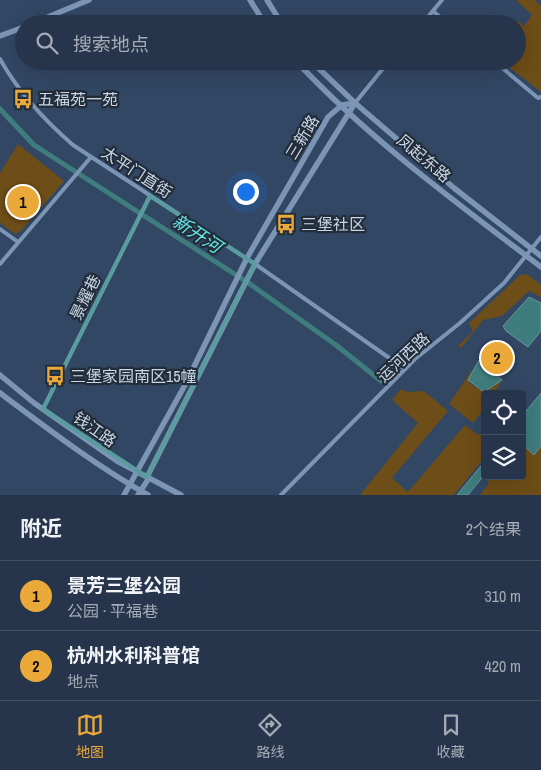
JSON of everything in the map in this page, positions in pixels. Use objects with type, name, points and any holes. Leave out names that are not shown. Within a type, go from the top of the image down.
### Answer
[{"type":"main road","points":[[53,15],[89,0]]},
{"type":"main road","points":[[250,0],[259,15]]},
{"type":"main road","points":[[266,0],[276,15]]},
{"type":"main road","points":[[0,36],[15,30]]},
{"type":"main road","name":"凤起东路","points":[[305,70],[342,106],[418,173],[541,267]]},
{"type":"main road","name":"凤起东路","points":[[321,70],[454,188],[541,256]]},
{"type":"main road","name":"三新路","points":[[124,495],[185,385],[242,266],[328,118],[342,106],[355,102]]},
{"type":"main road","name":"三新路","points":[[139,493],[255,264],[355,102]]},
{"type":"main road","name":"钱江路","points":[[0,375],[43,409],[117,461],[181,495]]},
{"type":"main road","name":"钱江路","points":[[0,393],[72,447],[139,493],[148,495]]},
{"type":"street","points":[[430,15],[442,0]]},
{"type":"street","points":[[433,11],[438,15]]},
{"type":"street","name":"太平门直街","points":[[0,59],[26,98],[46,122],[91,157],[247,258],[405,369]]},
{"type":"street","points":[[355,102],[382,70]]},
{"type":"street","points":[[505,70],[538,98],[541,97]]},
{"type":"street","points":[[0,264],[91,157]]},
{"type":"street","name":"景耀巷","points":[[43,409],[150,196]]},
{"type":"street","points":[[0,229],[18,242]]},
{"type":"street","name":"运河西路","points":[[282,495],[405,369],[504,283],[541,237]]},
{"type":"highlighted area","points":[[150,196],[255,264],[147,477],[43,409]]},
{"type":"shaded area","points":[[516,0],[535,0],[541,6],[541,92],[513,70],[526,70],[526,23],[532,15]]},
{"type":"shaded area","points":[[18,144],[64,181],[21,231],[15,234],[0,223],[0,173]]},
{"type":"shaded area","points":[[527,274],[541,285],[541,297],[529,291],[502,316],[483,320],[461,348],[458,346],[473,331],[469,323],[520,275]]},
{"type":"shaded area","points":[[529,297],[541,303],[541,331],[528,347],[506,331],[503,326]]},
{"type":"shaded area","points":[[479,360],[502,380],[487,390],[481,390],[468,380]]},
{"type":"shaded area","points":[[478,361],[472,370],[469,383],[481,390],[481,413],[473,423],[449,404]]},
{"type":"shaded area","points":[[502,380],[496,390],[487,390]]},
{"type":"shaded area","points":[[401,389],[408,392],[424,391],[448,411],[392,478],[408,492],[465,425],[477,434],[481,434],[481,462],[454,495],[360,495],[418,423],[392,400]]},
{"type":"shaded area","points":[[541,393],[541,446],[534,455],[526,448],[526,411]]},
{"type":"shaded area","points":[[541,446],[541,495],[480,495],[489,483],[488,480],[526,480],[526,448],[534,455]]},
{"type":"shaded area","points":[[481,466],[481,479],[468,495],[457,495]]},
{"type":"waterway","name":"新开河","points":[[0,109],[34,145],[247,282],[336,345],[381,381]]},
{"type":"place","name":"五福苑一苑","points":[[23,99]]},
{"type":"place","name":"景芳三堡公园","points":[[23,202]]},
{"type":"place","name":"三堡社区","points":[[286,224]]},
{"type":"place","name":"杭州水利科普馆","points":[[497,358]]},
{"type":"place","name":"三堡家园南区15幢","points":[[55,376]]}]
